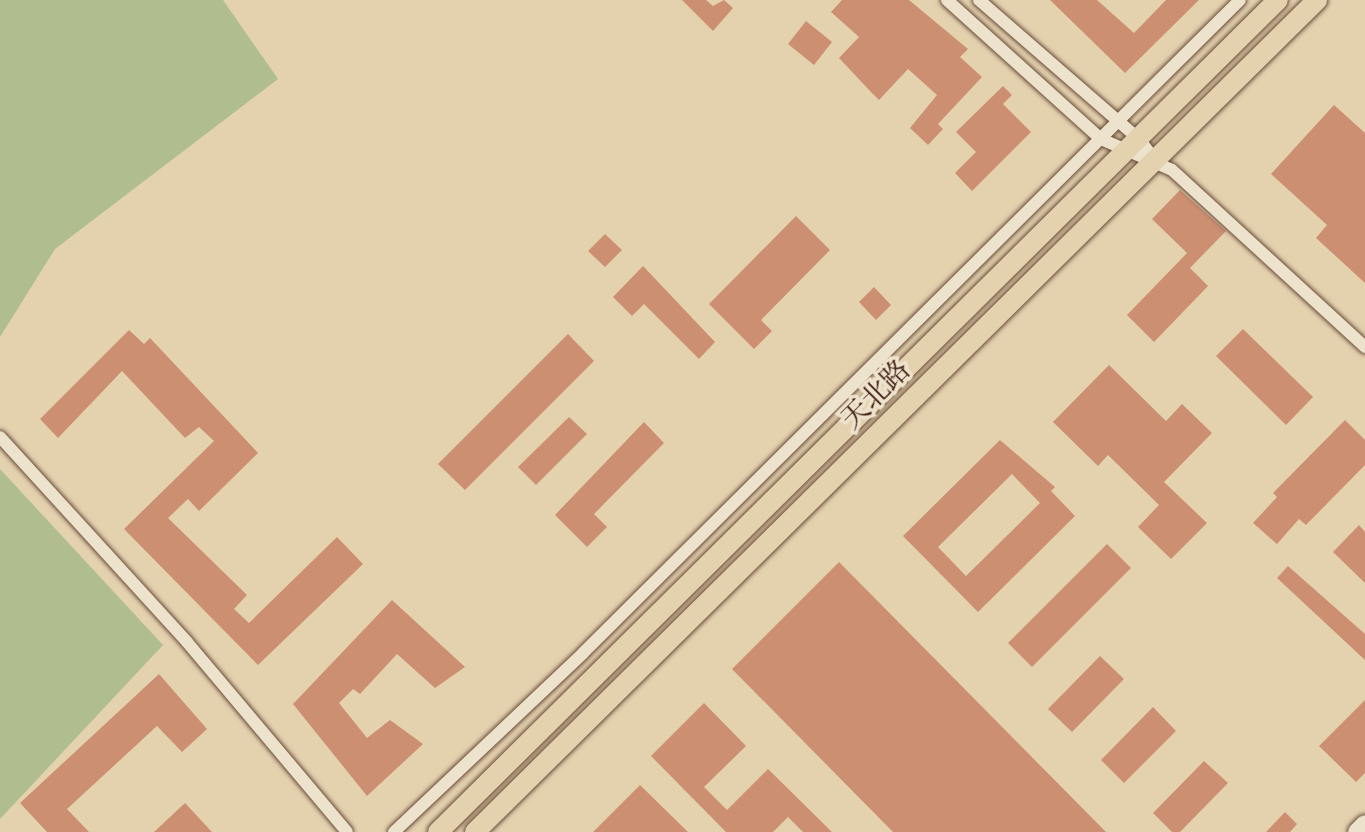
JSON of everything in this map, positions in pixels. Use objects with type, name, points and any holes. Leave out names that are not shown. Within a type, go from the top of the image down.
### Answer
[{"type":"main road","name":"天北路","points":[[438,832],[1278,0]]},
{"type":"main road","name":"天北路","points":[[475,832],[1317,0]]},
{"type":"street","points":[[947,0],[1101,139],[1131,144],[1156,161]]},
{"type":"street","points":[[979,0],[1118,123],[1131,144],[1156,161],[1365,347]]},
{"type":"street","points":[[394,832],[583,653],[1240,0]]},
{"type":"street","points":[[0,437],[187,642],[347,832]]},
{"type":"street","points":[[1357,832],[1365,824]]},
{"type":"green space","points":[[0,0],[223,0],[278,79],[55,249],[0,337]]},
{"type":"green space","points":[[0,469],[163,645],[0,819]]},
{"type":"building","points":[[682,0],[706,0],[713,6],[724,0],[733,8],[713,31]]},
{"type":"building","points":[[842,0],[909,0],[968,49],[960,57],[982,77],[938,124],[943,129],[928,145],[910,128],[937,95],[908,69],[879,100],[870,91],[839,58],[859,37],[831,12]]},
{"type":"building","points":[[1050,0],[1097,0],[1134,33],[1166,0],[1199,0],[1125,73]]},
{"type":"building","points":[[806,21],[832,42],[814,65],[788,44]]},
{"type":"building","points":[[1003,86],[1012,95],[1003,104],[1031,132],[972,191],[955,173],[976,152],[956,132]]},
{"type":"building","points":[[1334,105],[1365,133],[1365,283],[1316,238],[1327,225],[1271,174]]},
{"type":"building","points":[[1180,190],[1226,231],[1190,268],[1208,286],[1154,342],[1127,315],[1187,253],[1152,219]]},
{"type":"building","points":[[796,216],[830,250],[761,320],[772,331],[754,349],[709,304]]},
{"type":"building","points":[[605,234],[622,250],[605,267],[588,251]]},
{"type":"building","points":[[643,266],[715,342],[699,359],[644,304],[632,316],[613,297]]},
{"type":"building","points":[[874,287],[891,305],[876,320],[859,302]]},
{"type":"building","points":[[1243,329],[1313,397],[1286,425],[1216,356]]},
{"type":"building","points":[[129,330],[144,344],[150,338],[258,453],[199,511],[188,499],[168,518],[247,595],[234,609],[249,623],[337,537],[363,564],[258,665],[124,529],[214,441],[199,427],[185,438],[122,371],[58,438],[40,419]]},
{"type":"building","points":[[568,334],[594,361],[465,490],[438,464]]},
{"type":"building","points":[[1109,365],[1166,421],[1182,404],[1212,433],[1164,482],[1207,523],[1171,559],[1138,527],[1159,505],[1108,455],[1098,466],[1053,422]]},
{"type":"building","points":[[569,417],[587,434],[536,485],[518,467]]},
{"type":"building","points":[[1345,420],[1365,440],[1365,465],[1306,525],[1299,519],[1277,544],[1253,523],[1277,497],[1273,493]]},
{"type":"building","points":[[644,422],[664,443],[594,514],[607,527],[587,547],[555,515]]},
{"type":"building","points":[[1000,440],[1055,487],[1051,491],[1075,516],[978,612],[903,536]],"holes":[[[1012,474],[1040,503],[966,576],[938,547]]]},
{"type":"building","points":[[1359,525],[1365,532],[1365,583],[1333,552]]},
{"type":"building","points":[[1107,544],[1131,568],[1032,667],[1008,643]]},
{"type":"building","points":[[839,562],[1106,832],[893,832],[732,669]]},
{"type":"building","points":[[1288,566],[1365,634],[1365,660],[1277,578]]},
{"type":"building","points":[[392,600],[465,667],[435,688],[397,654],[360,694],[353,689],[339,703],[367,738],[390,720],[423,744],[367,796],[293,704]]},
{"type":"building","points":[[1100,656],[1124,679],[1072,732],[1048,709]]},
{"type":"building","points":[[159,674],[207,729],[182,752],[157,726],[67,809],[89,832],[47,832],[20,803]]},
{"type":"building","points":[[1365,700],[1365,773],[1356,782],[1319,746]]},
{"type":"building","points":[[704,703],[746,746],[704,787],[727,810],[768,769],[832,832],[803,832],[788,817],[773,832],[726,832],[651,756]]},
{"type":"building","points":[[1153,707],[1176,731],[1124,783],[1101,760]]},
{"type":"building","points":[[1204,761],[1228,783],[1180,832],[1172,832],[1153,813]]},
{"type":"building","points":[[640,785],[688,832],[593,832]]},
{"type":"building","points":[[185,803],[212,832],[154,832]]},
{"type":"building","points":[[1285,812],[1297,824],[1290,832],[1266,832]]}]
